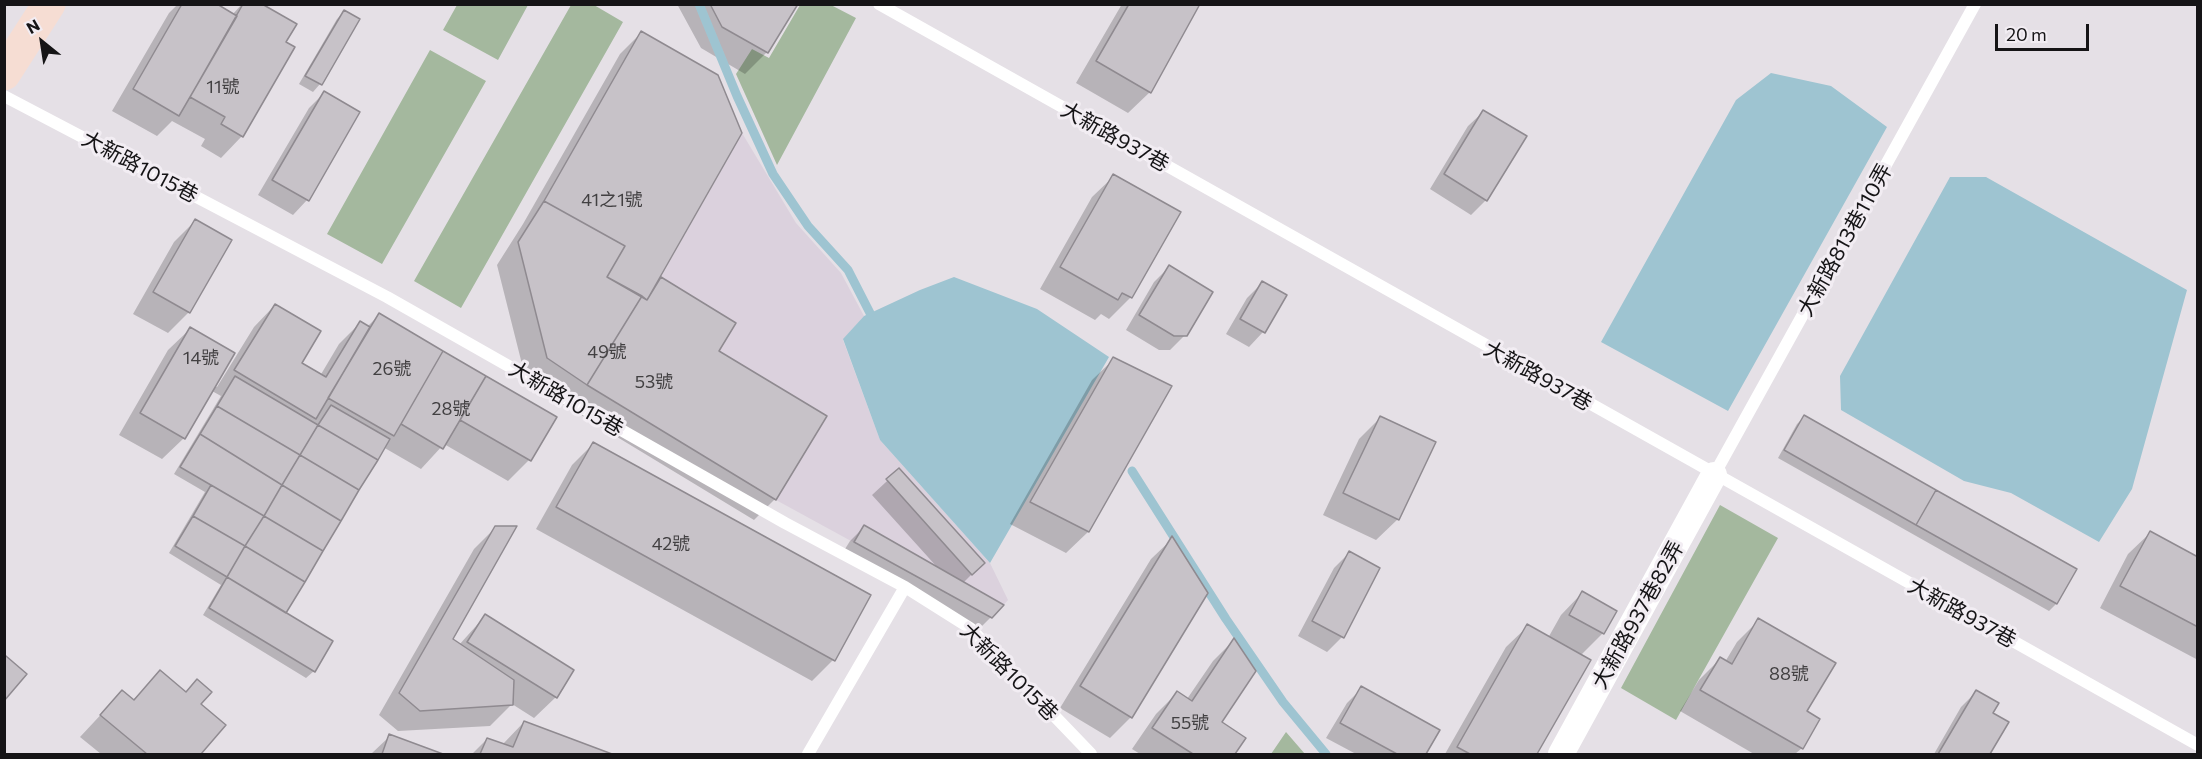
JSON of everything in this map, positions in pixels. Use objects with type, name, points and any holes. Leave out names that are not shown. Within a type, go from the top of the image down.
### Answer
[{"type":"street","points":[[4,74],[49,4]]},
{"type":"street","name":"大新路937巷82弄","points":[[1561,754],[1714,475]]},
{"type":"lane","name":"大新路937巷","points":[[879,4],[2198,745]]},
{"type":"lane","name":"大新路813巷110弄","points":[[1714,475],[1975,4]]},
{"type":"lane","name":"大新路1015巷","points":[[4,96],[387,297],[745,500],[905,587],[970,628],[1090,754]]},
{"type":"lane","points":[[808,754],[905,587]]},
{"type":"shaded area","points":[[742,133],[796,223],[841,273],[864,316],[843,340],[880,440],[990,563],[1008,600],[992,618],[776,500],[827,416],[719,351],[735,323],[661,277]]},
{"type":"green space","points":[[457,5],[528,5],[498,60],[443,30]]},
{"type":"green space","points":[[571,5],[594,5],[623,22],[461,308],[414,281]]},
{"type":"green space","points":[[800,5],[831,5],[856,18],[777,165],[736,74],[752,49],[769,58]]},
{"type":"green space","points":[[430,50],[486,81],[382,264],[327,234]]},
{"type":"green space","points":[[1720,505],[1778,538],[1676,720],[1621,688]]},
{"type":"green space","points":[[1286,732],[1305,754],[1271,754]]},
{"type":"water","points":[[1771,73],[1831,86],[1887,127],[1728,411],[1601,342],[1736,100]]},
{"type":"water","points":[[1950,177],[1986,177],[2187,290],[2132,489],[2099,542],[2011,493],[1964,481],[1841,410],[1840,376]]},
{"type":"water","points":[[954,277],[1037,309],[1109,357],[990,563],[880,440],[843,339],[864,316]]},
{"type":"building","points":[[182,4],[217,4],[237,16],[179,116],[133,89]]},
{"type":"building","points":[[243,4],[262,4],[297,24],[286,42],[295,47],[243,137],[221,124],[225,117],[190,97]]},
{"type":"building","points":[[710,4],[798,4],[768,53],[722,27]]},
{"type":"building","points":[[1129,4],[1200,4],[1151,93],[1096,61]]},
{"type":"building","points":[[344,10],[360,19],[322,85],[305,76]]},
{"type":"building","points":[[641,31],[718,75],[742,133],[647,300],[607,277],[625,246],[544,201]]},
{"type":"building","points":[[324,91],[360,112],[309,201],[272,180]]},
{"type":"building","points":[[1483,110],[1527,136],[1487,201],[1444,174]]},
{"type":"building","points":[[1113,174],[1181,212],[1132,298],[1122,293],[1118,300],[1060,267]]},
{"type":"building","points":[[544,201],[625,246],[607,277],[642,296],[587,385],[547,358],[518,242]]},
{"type":"building","points":[[195,219],[232,240],[190,313],[153,292]]},
{"type":"building","points":[[1169,265],[1213,292],[1187,336],[1174,336],[1139,315]]},
{"type":"building","points":[[661,277],[736,323],[719,351],[827,416],[776,500],[587,385],[642,296],[647,300]]},
{"type":"building","points":[[1262,281],[1287,295],[1265,333],[1240,319]]},
{"type":"building","points":[[275,304],[321,331],[302,363],[326,377],[360,321],[370,327],[316,419],[234,370]]},
{"type":"building","points":[[379,313],[443,351],[394,436],[328,398]]},
{"type":"building","points":[[190,327],[235,353],[185,439],[140,413]]},
{"type":"building","points":[[443,351],[486,376],[443,449],[401,424]]},
{"type":"building","points":[[1113,357],[1172,386],[1089,532],[1030,502]]},
{"type":"building","points":[[235,376],[318,425],[300,455],[217,406]]},
{"type":"building","points":[[486,376],[557,417],[531,461],[460,420]]},
{"type":"building","points":[[331,405],[390,439],[378,460],[318,425]]},
{"type":"building","points":[[217,406],[300,455],[282,485],[200,434]]},
{"type":"building","points":[[1804,415],[1936,490],[1916,525],[1784,450]]},
{"type":"building","points":[[1380,416],[1436,442],[1399,520],[1343,493]]},
{"type":"building","points":[[318,425],[378,460],[359,490],[300,455]]},
{"type":"building","points":[[200,434],[282,485],[264,516],[180,467]]},
{"type":"building","points":[[593,442],[871,595],[835,661],[556,507]]},
{"type":"building","points":[[300,455],[359,490],[341,521],[282,485]]},
{"type":"building","points":[[899,468],[985,563],[972,575],[886,479]]},
{"type":"building","points":[[211,485],[264,516],[245,546],[193,516]]},
{"type":"building","points":[[282,485],[341,521],[323,551],[264,516]]},
{"type":"building","points":[[1936,490],[2077,569],[2057,604],[1916,525]]},
{"type":"building","points":[[193,516],[245,546],[227,577],[175,546]]},
{"type":"building","points":[[264,516],[323,551],[305,582],[245,546]]},
{"type":"building","points":[[864,525],[1004,605],[992,618],[854,542]]},
{"type":"building","points":[[495,526],[517,526],[453,639],[514,680],[513,705],[420,711],[399,693]]},
{"type":"building","points":[[2150,531],[2198,557],[2198,627],[2120,586]]},
{"type":"building","points":[[1172,536],[1208,593],[1132,718],[1080,686]]},
{"type":"building","points":[[245,546],[305,582],[286,613],[227,577]]},
{"type":"building","points":[[1349,551],[1380,568],[1344,638],[1312,621]]},
{"type":"building","points":[[227,577],[333,641],[315,672],[209,608]]},
{"type":"building","points":[[1582,591],[1617,611],[1604,634],[1569,615]]},
{"type":"building","points":[[485,614],[574,670],[557,698],[467,642]]},
{"type":"building","points":[[1758,618],[1836,663],[1807,711],[1820,719],[1803,749],[1700,690],[1720,657],[1732,664]]},
{"type":"building","points":[[1527,624],[1591,660],[1537,754],[1470,754],[1457,747]]},
{"type":"building","points":[[1234,638],[1256,671],[1222,722],[1246,738],[1235,754],[1193,754],[1152,728],[1177,691],[1192,701]]},
{"type":"building","points":[[6,656],[27,674],[4,701],[4,658]]},
{"type":"building","points":[[160,670],[186,692],[197,679],[212,692],[201,704],[226,725],[201,754],[147,754],[100,715],[122,690],[134,700]]},
{"type":"building","points":[[1361,686],[1440,730],[1426,754],[1397,754],[1340,723]]},
{"type":"building","points":[[1976,690],[1999,703],[1993,713],[2009,722],[1990,754],[1938,754]]},
{"type":"building","points":[[524,721],[612,754],[480,754],[487,738],[513,747]]},
{"type":"building","points":[[389,734],[443,754],[382,754]]},
{"type":"waterway","points":[[699,4],[737,96],[773,174],[808,226],[848,270],[870,313]]},
{"type":"waterway","points":[[1132,471],[1226,619],[1283,702],[1326,754]]}]
